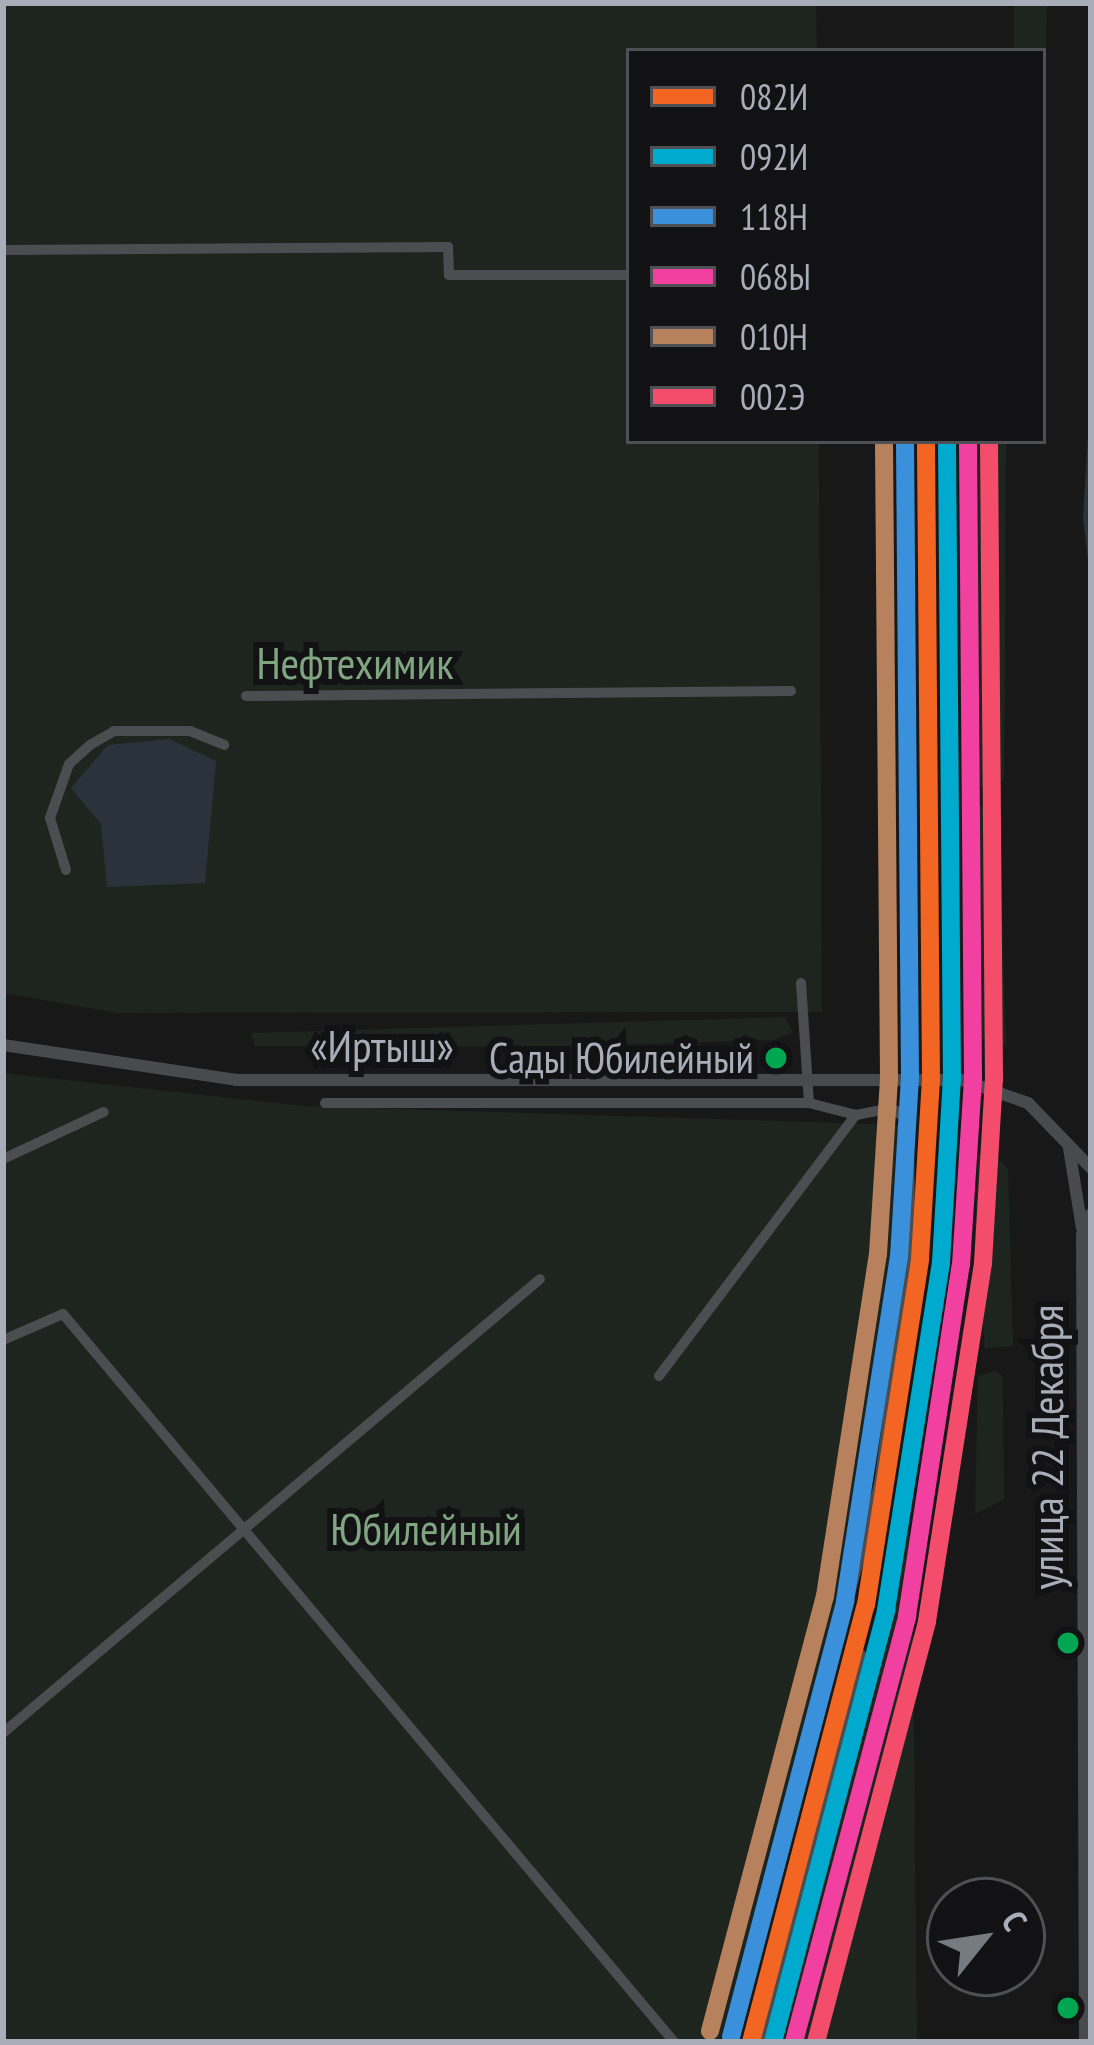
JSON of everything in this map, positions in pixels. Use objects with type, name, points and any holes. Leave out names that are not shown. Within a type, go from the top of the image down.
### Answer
[{"type":"main road","name":"«Иртыш»","points":[[3,1045],[236,1080],[977,1082],[1028,1102],[1091,1168]]},
{"type":"main road","points":[[1063,1135],[1091,1156]]},
{"type":"main road","points":[[1063,1135],[1082,1235]]},
{"type":"main road","name":"улица 22 Декабря","points":[[1085,2042],[1082,1235],[1091,1214]]},
{"type":"street","points":[[3,250],[448,247],[448,275],[626,275]]},
{"type":"street","points":[[246,696],[790,691]]},
{"type":"street","points":[[66,870],[50,818],[69,764],[90,745],[114,731],[190,731],[224,745]]},
{"type":"street","points":[[801,982],[809,1103]]},
{"type":"street","points":[[325,1103],[809,1103],[856,1115],[892,1108],[909,1121],[900,1357],[853,1600],[732,2042]]},
{"type":"street","points":[[3,1159],[104,1112]]},
{"type":"street","points":[[659,1376],[856,1115]]},
{"type":"street","points":[[3,1733],[539,1279]]},
{"type":"street","points":[[3,1340],[62,1312],[674,2042]]},
{"type":"street","points":[[761,2042],[860,1654]]},
{"type":"green space","name":"Нефтехимик","points":[[3,3],[816,3],[817,48],[626,48],[626,444],[819,444],[822,1012],[117,1013],[3,993]]},
{"type":"green space","points":[[1014,3],[1047,3],[1046,48],[1014,48]]},
{"type":"green space","points":[[974,444],[1006,444],[1004,780],[975,789]]},
{"type":"green space","points":[[976,805],[999,812],[1006,1046],[974,1036],[965,812]]},
{"type":"green space","points":[[785,1017],[793,1032],[774,1040],[550,1047],[255,1046],[251,1033]]},
{"type":"green space","name":"Юбилейный","points":[[3,1073],[305,1106],[905,1125],[882,1419],[845,1599],[720,2042],[3,2042]]},
{"type":"green space","points":[[993,1153],[1008,1169],[1013,1346],[985,1348],[975,1231],[978,1155]]},
{"type":"green space","points":[[994,1371],[1003,1376],[1004,1499],[975,1514],[978,1376]]},
{"type":"green space","points":[[912,1535],[917,2042],[767,2042],[895,1538]]},
{"type":"shaded area","points":[[1091,385],[1091,584],[1083,519]]},
{"type":"shaded area","points":[[169,739],[216,761],[205,883],[107,887],[101,824],[71,788],[108,745]]},
{"type":"transit line","name":"010Н","points":[[710,2031],[825,1596],[878,1254],[889,1078],[884,444]]},
{"type":"transit line","name":"118Н","points":[[731,2037],[845,1601],[899,1257],[910,1078],[905,444]]},
{"type":"transit line","name":"082И","points":[[751,2042],[866,1605],[920,1259],[931,1079],[926,444]]},
{"type":"transit line","name":"092И","points":[[773,2042],[886,1610],[941,1262],[952,1079],[947,444]]},
{"type":"transit line","name":"068Ы","points":[[794,2042],[907,1616],[961,1265],[973,1079],[968,444]]},
{"type":"transit line","name":"002Э","points":[[816,2042],[927,1621],[983,1263],[994,1079],[989,444]]},
{"type":"place","name":"Сады Юбилейный","points":[[776,1058]]}]
